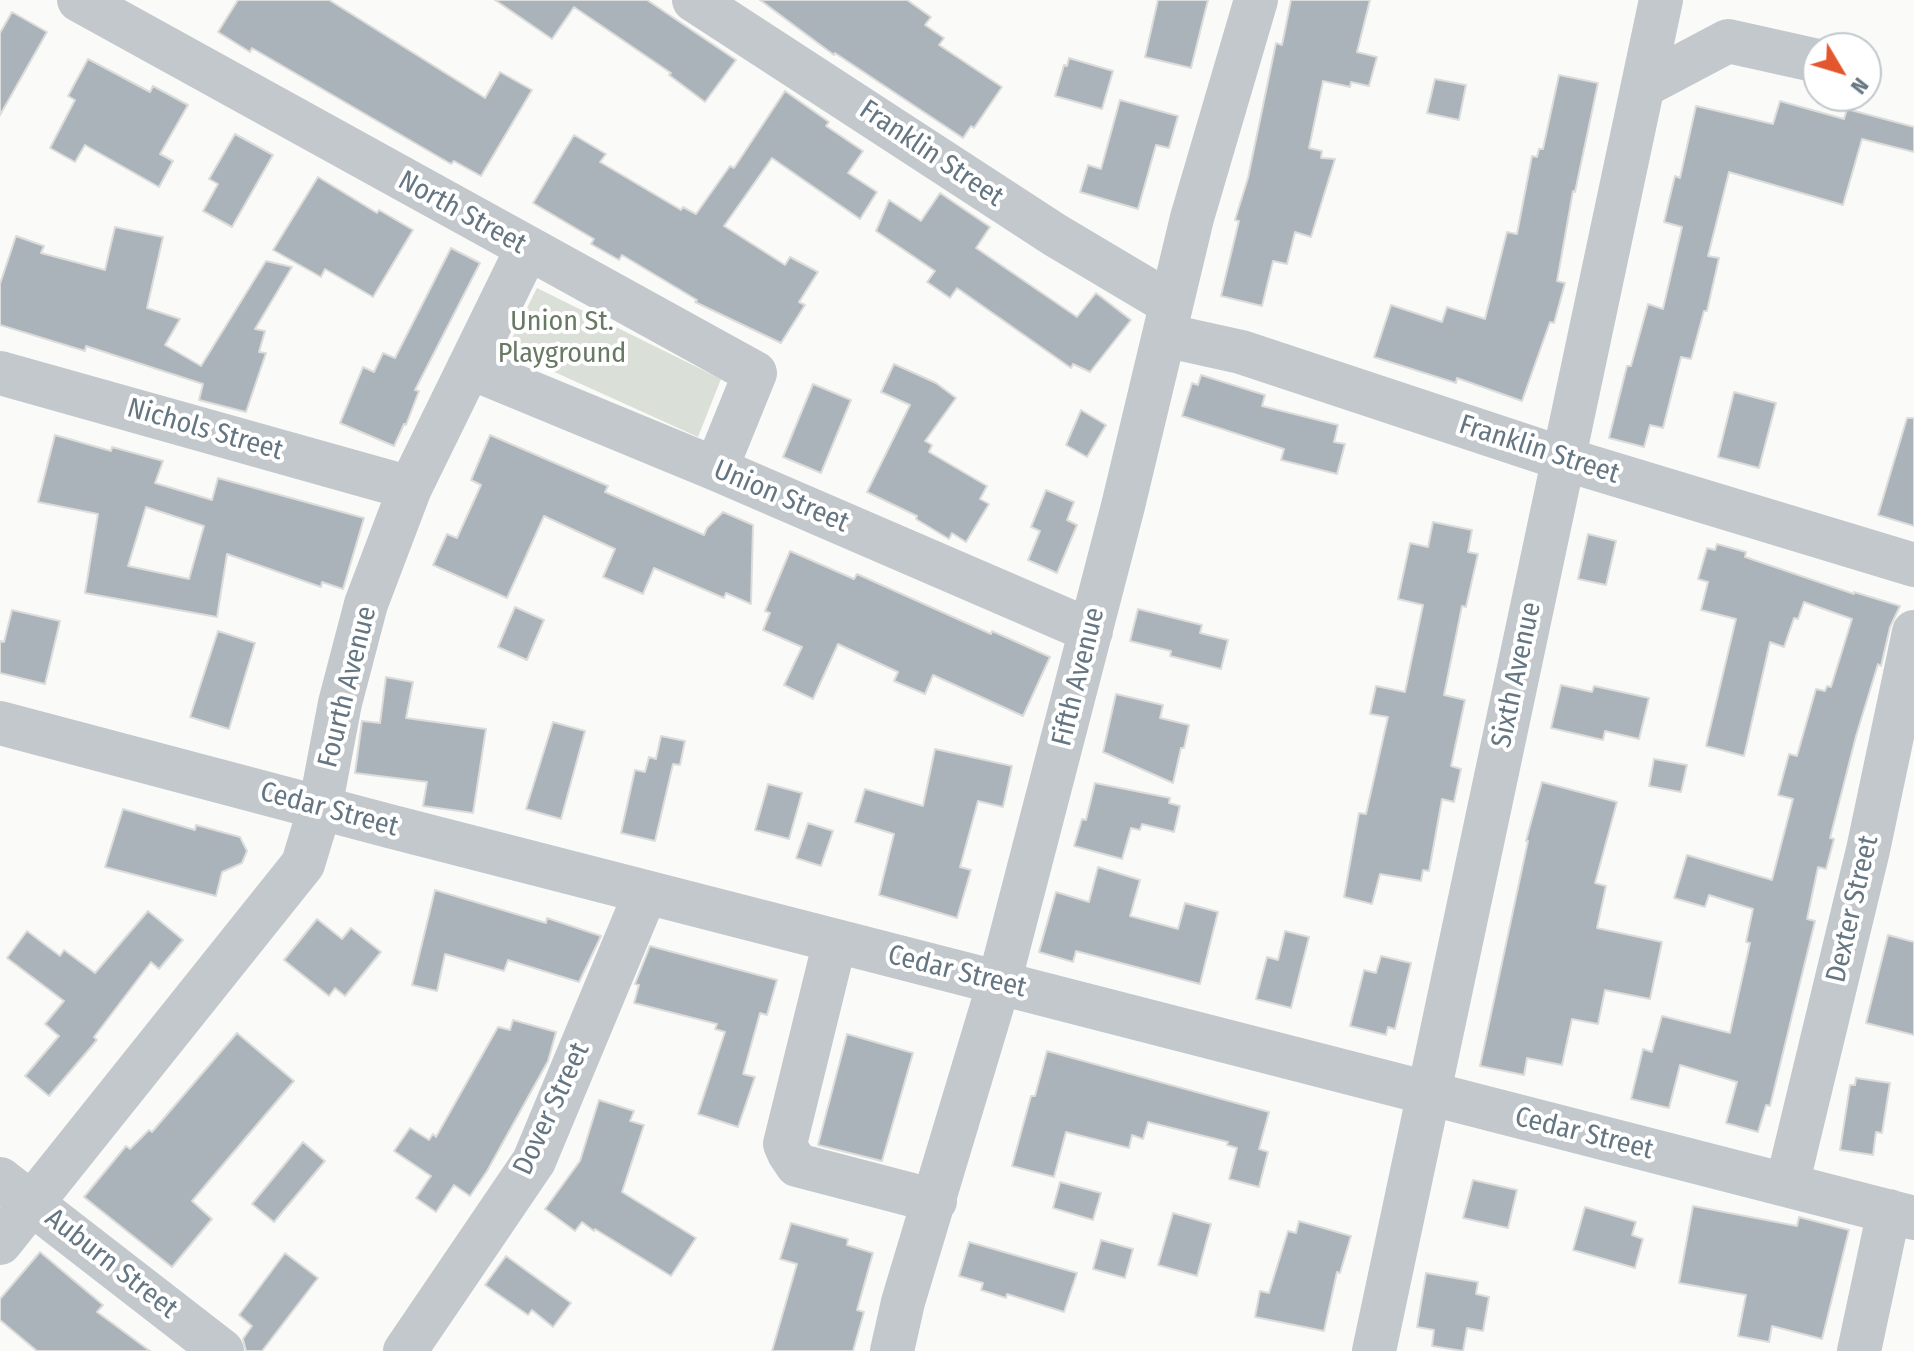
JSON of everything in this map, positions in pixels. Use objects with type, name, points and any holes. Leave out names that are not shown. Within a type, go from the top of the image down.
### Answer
[{"type":"street","name":"North Street","points":[[79,0],[147,16],[527,249],[755,373],[716,469]]},
{"type":"street","name":"Franklin Street","points":[[694,0],[1055,235],[1168,319],[1241,352],[1564,459],[1914,565]]},
{"type":"street","name":"Fifth Avenue","points":[[892,1351],[903,1302],[999,983],[1091,631],[1192,218],[1256,0]]},
{"type":"street","name":"Sixth Avenue","points":[[1374,1351],[1661,0]]},
{"type":"street","points":[[1643,86],[1728,41],[1802,57]]},
{"type":"street","name":"Fourth Avenue","points":[[0,1243],[16,1191],[303,864],[320,808],[340,703],[366,604],[410,488],[527,249]]},
{"type":"street","name":"Union Street","points":[[469,367],[716,469],[1091,631]]},
{"type":"street","name":"Nichols Street","points":[[0,373],[410,488]]},
{"type":"street","name":"Dexter Street","points":[[1787,1185],[1868,850],[1914,632]]},
{"type":"street","name":"Cedar Street","points":[[0,723],[1901,1214]]},
{"type":"street","name":"Dover Street","points":[[405,1351],[534,1161],[646,892]]},
{"type":"street","points":[[835,941],[785,1144],[797,1165],[935,1201]]},
{"type":"street","name":"Auburn Street","points":[[16,1191],[222,1351]]},
{"type":"street","points":[[1859,1351],[1901,1214]]},
{"type":"green space","name":"Union St. Playground","points":[[537,288],[721,379],[698,437],[506,350]]},
{"type":"building","points":[[238,0],[329,0],[485,98],[500,72],[532,90],[481,176],[454,161],[451,164],[252,48],[250,52],[218,32]]},
{"type":"building","points":[[495,0],[647,0],[736,60],[705,102],[669,75],[671,73],[574,7],[552,39]]},
{"type":"building","points":[[760,0],[907,0],[931,17],[925,25],[944,38],[939,45],[1002,87],[974,128],[971,126],[963,138],[834,55]]},
{"type":"building","points":[[1158,0],[1208,0],[1191,68],[1145,57]]},
{"type":"building","points":[[1291,0],[1370,0],[1357,52],[1377,57],[1369,86],[1351,82],[1350,87],[1323,81],[1309,148],[1322,151],[1321,158],[1335,159],[1311,237],[1295,232],[1287,264],[1273,261],[1262,306],[1221,296],[1239,221],[1235,220],[1248,178],[1276,43],[1282,45]]},
{"type":"building","points":[[12,12],[47,32],[0,115],[0,33]]},
{"type":"building","points":[[1069,58],[1113,71],[1102,109],[1055,96]]},
{"type":"building","points":[[88,59],[150,92],[153,86],[188,105],[160,154],[173,161],[159,187],[85,145],[75,162],[50,148],[75,100],[68,96]]},
{"type":"building","points":[[1559,75],[1598,83],[1573,191],[1557,281],[1565,283],[1554,323],[1550,322],[1522,401],[1457,378],[1456,383],[1374,357],[1391,305],[1442,322],[1447,307],[1485,319],[1507,232],[1517,234],[1532,156],[1537,157],[1539,149],[1543,149]]},
{"type":"building","points":[[1435,79],[1466,85],[1459,120],[1427,113]]},
{"type":"building","points":[[785,91],[829,122],[826,126],[863,151],[848,173],[877,192],[860,219],[772,158],[724,226],[785,265],[790,257],[818,272],[799,302],[805,305],[781,343],[695,302],[697,300],[622,255],[619,260],[591,244],[594,239],[533,203],[574,135],[606,154],[600,162],[681,210],[683,207],[696,214],[730,166],[734,168]]},
{"type":"building","points":[[1120,100],[1178,116],[1169,148],[1156,145],[1138,209],[1080,192],[1088,165],[1101,169]]},
{"type":"building","points":[[1780,101],[1802,107],[1802,112],[1819,112],[1844,119],[1846,112],[1858,112],[1914,127],[1914,152],[1862,139],[1843,205],[1729,172],[1708,256],[1719,258],[1707,311],[1704,311],[1691,359],[1681,357],[1663,428],[1650,425],[1644,447],[1609,438],[1627,366],[1631,366],[1648,304],[1663,309],[1682,227],[1664,222],[1675,176],[1680,178],[1696,106],[1773,124]]},
{"type":"building","points":[[235,134],[273,155],[232,227],[203,211],[218,184],[209,179]]},
{"type":"building","points":[[318,177],[377,213],[379,210],[413,230],[373,297],[325,269],[321,277],[273,250]]},
{"type":"building","points":[[940,193],[990,227],[976,248],[1077,317],[1096,293],[1131,320],[1090,372],[1073,364],[1071,368],[957,288],[950,298],[927,282],[935,271],[876,231],[889,200],[921,221]]},
{"type":"building","points":[[115,227],[163,237],[147,308],[180,319],[165,345],[201,366],[266,261],[292,267],[255,329],[265,331],[259,352],[266,353],[246,412],[199,400],[203,384],[86,346],[85,351],[0,325],[0,284],[16,236],[44,246],[41,253],[105,270]]},
{"type":"building","points":[[451,248],[480,263],[415,390],[419,391],[394,446],[340,423],[363,367],[374,372],[383,353],[395,358]]},
{"type":"building","points":[[894,364],[936,383],[956,398],[925,441],[932,445],[929,452],[987,486],[980,499],[989,504],[966,542],[952,533],[949,539],[916,519],[917,516],[867,492],[910,405],[881,392]]},
{"type":"building","points":[[1201,375],[1265,395],[1262,406],[1338,425],[1334,442],[1345,444],[1337,474],[1281,460],[1284,449],[1182,416],[1192,383],[1198,385]]},
{"type":"building","points":[[813,384],[851,400],[821,473],[783,457]]},
{"type":"building","points":[[1734,392],[1776,403],[1759,468],[1718,457]]},
{"type":"building","points":[[1081,410],[1106,425],[1087,457],[1066,445]]},
{"type":"building","points":[[1907,418],[1914,418],[1914,526],[1878,515]]},
{"type":"building","points":[[55,435],[111,451],[112,447],[163,461],[155,483],[212,500],[218,478],[364,518],[343,589],[322,582],[321,587],[227,554],[217,617],[85,593],[98,514],[38,502]],"holes":[[[146,507],[204,526],[189,579],[128,566]]]},
{"type":"building","points":[[490,435],[608,486],[605,492],[704,535],[723,512],[753,525],[751,604],[726,593],[724,598],[654,568],[643,594],[603,577],[615,549],[544,516],[507,598],[433,565],[447,534],[457,538],[481,485],[471,480]]},
{"type":"building","points":[[1046,490],[1074,502],[1067,520],[1077,525],[1057,573],[1028,560],[1040,531],[1031,527]]},
{"type":"building","points":[[1433,522],[1472,530],[1468,552],[1478,554],[1466,607],[1462,606],[1444,695],[1465,700],[1451,766],[1461,769],[1454,802],[1442,799],[1429,871],[1423,870],[1421,881],[1380,874],[1372,904],[1344,897],[1359,813],[1366,814],[1388,717],[1370,714],[1376,686],[1405,692],[1423,605],[1398,599],[1410,543],[1428,547]]},
{"type":"building","points":[[1588,534],[1616,541],[1606,585],[1578,579]]},
{"type":"building","points":[[1717,544],[1746,552],[1745,557],[1854,594],[1900,606],[1890,627],[1881,666],[1878,664],[1856,736],[1830,838],[1834,839],[1826,869],[1818,867],[1807,919],[1815,921],[1770,1106],[1766,1105],[1758,1132],[1726,1123],[1737,1082],[1680,1065],[1669,1108],[1631,1099],[1643,1049],[1652,1052],[1662,1016],[1730,1033],[1750,943],[1746,942],[1753,909],[1709,895],[1705,907],[1674,898],[1687,855],[1772,880],[1793,799],[1778,795],[1789,754],[1797,756],[1816,689],[1825,691],[1827,686],[1831,687],[1852,619],[1804,602],[1798,619],[1794,618],[1784,647],[1770,642],[1744,756],[1706,746],[1736,619],[1701,610],[1708,582],[1698,579],[1707,548],[1715,550]]},
{"type":"building","points":[[790,551],[854,579],[857,574],[1050,657],[1023,716],[933,675],[925,694],[894,681],[898,672],[838,644],[813,699],[784,685],[802,647],[763,630],[770,613],[765,611]]},
{"type":"building","points":[[515,607],[544,620],[527,660],[498,647]]},
{"type":"building","points":[[1138,609],[1202,625],[1200,633],[1228,640],[1221,669],[1170,656],[1171,651],[1130,641]]},
{"type":"building","points":[[12,610],[60,621],[45,684],[0,673],[0,641],[4,642]]},
{"type":"building","points":[[218,631],[255,643],[229,729],[190,717]]},
{"type":"building","points":[[386,677],[413,682],[406,718],[486,729],[473,813],[423,806],[427,782],[355,773],[362,721],[380,723]]},
{"type":"building","points":[[1561,685],[1592,692],[1594,686],[1649,698],[1639,739],[1605,731],[1603,740],[1551,728]]},
{"type":"building","points":[[1116,694],[1163,705],[1160,718],[1189,725],[1173,783],[1103,752]]},
{"type":"building","points":[[553,722],[585,731],[561,819],[526,809]]},
{"type":"building","points":[[661,736],[685,741],[680,765],[673,764],[655,841],[621,833],[635,770],[645,772],[649,757],[656,759]]},
{"type":"building","points":[[935,749],[1012,766],[1003,807],[978,801],[960,867],[971,870],[957,918],[879,895],[894,834],[855,822],[865,789],[923,806]]},
{"type":"building","points":[[1654,759],[1687,765],[1681,792],[1649,786]]},
{"type":"building","points":[[1542,782],[1617,802],[1595,883],[1606,886],[1597,928],[1662,942],[1650,999],[1605,990],[1598,1024],[1572,1019],[1562,1065],[1527,1058],[1524,1075],[1480,1066],[1526,841]]},
{"type":"building","points":[[1095,783],[1170,798],[1169,803],[1180,806],[1174,832],[1142,824],[1140,830],[1131,828],[1122,859],[1074,846],[1082,819],[1086,820]]},
{"type":"building","points":[[768,784],[802,793],[789,839],[755,830]]},
{"type":"building","points":[[123,809],[195,830],[196,825],[240,837],[247,851],[242,863],[222,872],[216,896],[105,867]]},
{"type":"building","points":[[808,823],[833,831],[821,866],[796,858]]},
{"type":"building","points":[[1098,867],[1140,880],[1130,916],[1178,929],[1185,903],[1218,912],[1200,984],[1076,951],[1073,962],[1039,952],[1056,892],[1089,902]]},
{"type":"building","points":[[435,890],[546,923],[547,918],[601,936],[579,982],[508,960],[504,971],[445,954],[437,991],[412,985]]},
{"type":"building","points":[[148,911],[183,940],[159,969],[151,962],[94,1037],[97,1040],[49,1096],[25,1076],[59,1036],[45,1024],[64,1001],[7,958],[27,931],[60,956],[64,950],[95,973]]},
{"type":"building","points":[[317,919],[342,939],[351,928],[381,952],[345,996],[335,988],[329,996],[284,960]]},
{"type":"building","points":[[1285,931],[1309,937],[1291,1008],[1256,999],[1267,957],[1278,960]]},
{"type":"building","points":[[1888,935],[1914,942],[1914,1035],[1866,1023]]},
{"type":"building","points":[[650,946],[777,980],[767,1015],[760,1013],[743,1074],[755,1077],[738,1127],[698,1114],[725,1032],[715,1029],[717,1024],[634,1003],[639,985],[635,984]]},
{"type":"building","points":[[1381,956],[1411,963],[1395,1029],[1388,1027],[1386,1035],[1350,1026],[1364,970],[1376,973]]},
{"type":"building","points":[[513,1020],[556,1032],[548,1061],[470,1196],[454,1185],[436,1212],[416,1198],[431,1176],[394,1151],[410,1128],[429,1140],[433,1134],[436,1137],[498,1027],[510,1030]]},
{"type":"building","points":[[237,1033],[294,1081],[192,1201],[212,1219],[172,1267],[84,1197],[126,1146],[130,1149],[149,1130],[152,1132]]},
{"type":"building","points":[[847,1034],[913,1053],[882,1161],[818,1145]]},
{"type":"building","points":[[1047,1051],[1269,1112],[1259,1149],[1268,1152],[1259,1187],[1229,1179],[1237,1148],[1227,1145],[1228,1142],[1148,1122],[1143,1139],[1132,1135],[1129,1148],[1066,1132],[1054,1177],[1012,1166]]},
{"type":"building","points":[[1856,1078],[1890,1083],[1882,1133],[1876,1132],[1873,1155],[1840,1150],[1850,1085],[1855,1085]]},
{"type":"building","points":[[599,1100],[634,1111],[630,1121],[644,1125],[622,1192],[696,1238],[671,1276],[582,1222],[575,1231],[545,1209],[580,1161]]},
{"type":"building","points":[[303,1142],[325,1161],[274,1222],[252,1204]]},
{"type":"building","points":[[1473,1180],[1517,1190],[1508,1228],[1463,1218]]},
{"type":"building","points":[[1060,1182],[1101,1193],[1093,1220],[1053,1208]]},
{"type":"building","points":[[1693,1206],[1797,1226],[1799,1217],[1849,1230],[1822,1339],[1772,1326],[1769,1342],[1738,1336],[1746,1295],[1679,1283]]},
{"type":"building","points":[[1585,1207],[1636,1222],[1632,1235],[1643,1239],[1635,1268],[1573,1250]]},
{"type":"building","points":[[1173,1213],[1211,1224],[1197,1276],[1158,1265]]},
{"type":"building","points":[[1299,1221],[1351,1236],[1340,1273],[1337,1272],[1324,1331],[1255,1317],[1260,1291],[1269,1293],[1288,1231],[1296,1233]]},
{"type":"building","points":[[791,1223],[848,1239],[847,1245],[873,1253],[857,1310],[864,1312],[853,1351],[772,1351],[797,1264],[780,1259]]},
{"type":"building","points":[[1101,1240],[1133,1249],[1125,1278],[1093,1269]]},
{"type":"building","points":[[969,1242],[1077,1273],[1064,1312],[1007,1294],[1006,1298],[981,1290],[983,1283],[959,1276]]},
{"type":"building","points":[[40,1252],[103,1305],[97,1312],[150,1351],[37,1351],[0,1320],[0,1299]]},
{"type":"building","points":[[285,1253],[318,1278],[262,1351],[246,1351],[243,1339],[252,1326],[239,1315]]},
{"type":"building","points":[[506,1256],[571,1303],[553,1327],[532,1310],[528,1315],[485,1285]]},
{"type":"building","points":[[1426,1273],[1478,1282],[1476,1294],[1489,1297],[1483,1331],[1467,1328],[1463,1351],[1432,1346],[1434,1330],[1417,1327]]}]
